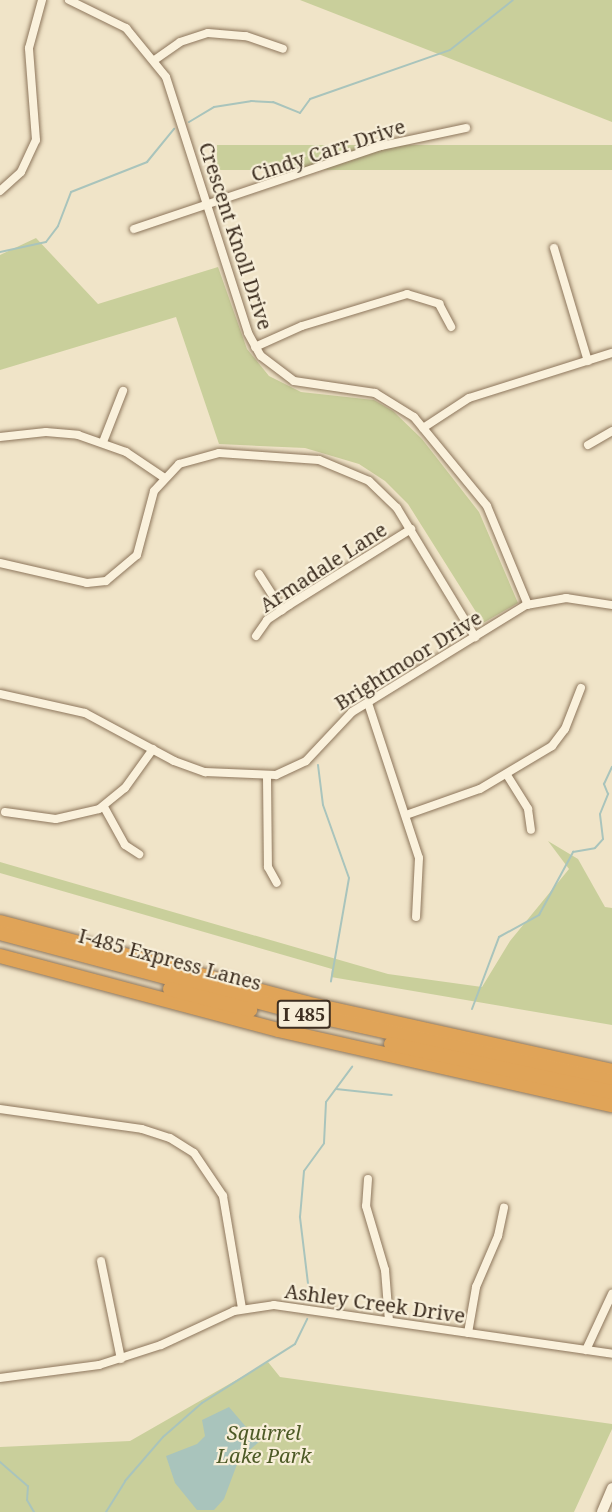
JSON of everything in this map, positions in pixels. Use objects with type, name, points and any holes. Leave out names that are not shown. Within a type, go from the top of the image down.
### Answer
[{"type":"highway","name":"I 485","points":[[0,922],[306,1003],[612,1071]]},
{"type":"highway","name":"I-485 Express Lanes","points":[[0,933],[293,1011],[612,1082]]},
{"type":"highway","name":"I-485 Express Lanes","points":[[0,942],[212,1000],[612,1092]]},
{"type":"highway","name":"I 485","points":[[0,957],[278,1030],[612,1105]]},
{"type":"street","points":[[0,191],[21,172],[34,149],[37,118],[28,48],[42,0]]},
{"type":"street","name":"Crescent Knoll Drive","points":[[69,0],[126,28],[156,59],[174,94],[255,347],[285,377],[315,387],[375,393],[400,406],[423,428],[487,507],[528,605]]},
{"type":"street","points":[[156,59],[180,42],[208,33],[246,36],[284,49]]},
{"type":"street","name":"Cindy Carr Drive","points":[[134,229],[381,146],[466,128]]},
{"type":"street","points":[[554,248],[588,361]]},
{"type":"street","points":[[255,347],[302,326],[407,294],[439,304],[451,327]]},
{"type":"street","points":[[423,428],[470,398],[612,353]]},
{"type":"street","points":[[103,442],[123,391]]},
{"type":"street","points":[[588,445],[612,431]]},
{"type":"street","points":[[0,437],[46,432],[103,442],[133,456],[164,477]]},
{"type":"street","points":[[0,563],[87,583],[120,574],[137,555],[149,504],[164,477],[179,464],[203,454],[319,460],[369,481],[411,529],[475,637]]},
{"type":"street","name":"Armadale Lane","points":[[256,636],[282,610],[411,529]]},
{"type":"street","points":[[260,574],[282,610]]},
{"type":"street","name":"Brightmoor Drive","points":[[0,694],[84,713],[153,749],[205,772],[267,777],[299,766],[342,720],[528,605],[579,598],[612,605]]},
{"type":"street","points":[[406,814],[507,775],[557,741],[581,688]]},
{"type":"street","points":[[368,703],[406,814],[421,870],[416,917]]},
{"type":"street","points":[[5,812],[56,819],[104,807],[125,788],[153,749]]},
{"type":"street","points":[[507,775],[528,808],[531,830]]},
{"type":"street","points":[[267,777],[268,867],[277,883]]},
{"type":"street","points":[[104,807],[125,845],[139,854]]},
{"type":"street","points":[[0,1109],[142,1129],[170,1138],[194,1154],[223,1196],[242,1308]]},
{"type":"street","points":[[368,1179],[366,1206],[385,1270],[389,1321]]},
{"type":"street","points":[[468,1333],[476,1287],[498,1236],[504,1208]]},
{"type":"street","points":[[101,1262],[121,1359]]},
{"type":"street","points":[[586,1350],[612,1294]]},
{"type":"street","name":"Ashley Creek Drive","points":[[0,1378],[80,1370],[121,1359],[242,1308],[281,1305],[612,1354]]},
{"type":"street","points":[[602,1512],[612,1488]]},
{"type":"green space","points":[[300,0],[612,0],[612,122]]},
{"type":"green space","points":[[217,145],[612,145],[612,170],[217,170]]},
{"type":"green space","points":[[36,238],[98,304],[218,267],[247,349],[269,376],[301,392],[374,400],[393,411],[422,439],[479,512],[518,603],[483,623],[408,504],[385,481],[359,464],[305,448],[219,444],[176,317],[0,370],[0,255]]},
{"type":"green space","points":[[548,841],[578,859],[605,907],[612,908],[612,1025],[331,977],[332,969],[0,873],[0,862],[388,974],[482,987],[510,941],[569,869]]},
{"type":"green space","name":"Squirrel Lake Park","points":[[268,1362],[280,1377],[612,1424],[612,1429],[574,1512],[0,1512],[0,1447],[130,1441]]},
{"type":"water","points":[[229,1407],[259,1442],[239,1459],[224,1499],[214,1510],[197,1510],[175,1483],[166,1456],[197,1444],[205,1436],[202,1420]]},
{"type":"waterway","points":[[189,122],[214,107],[251,101],[273,102],[300,113],[310,99],[450,50],[513,0]]},
{"type":"waterway","points":[[0,252],[46,242],[58,226],[71,192],[147,162],[174,129]]},
{"type":"waterway","points":[[318,765],[323,805],[349,878],[331,981]]},
{"type":"waterway","points":[[472,1009],[499,937],[539,915],[573,852],[595,848],[603,839],[600,814],[608,794],[604,784],[612,767]]},
{"type":"waterway","points":[[310,1300],[300,1217],[304,1171],[324,1143],[326,1102],[352,1067]]},
{"type":"waterway","points":[[336,1089],[392,1095]]},
{"type":"waterway","points":[[106,1512],[125,1481],[163,1437],[202,1403],[295,1344],[307,1319]]},
{"type":"waterway","points":[[0,1462],[28,1486],[27,1500],[34,1512]]}]
